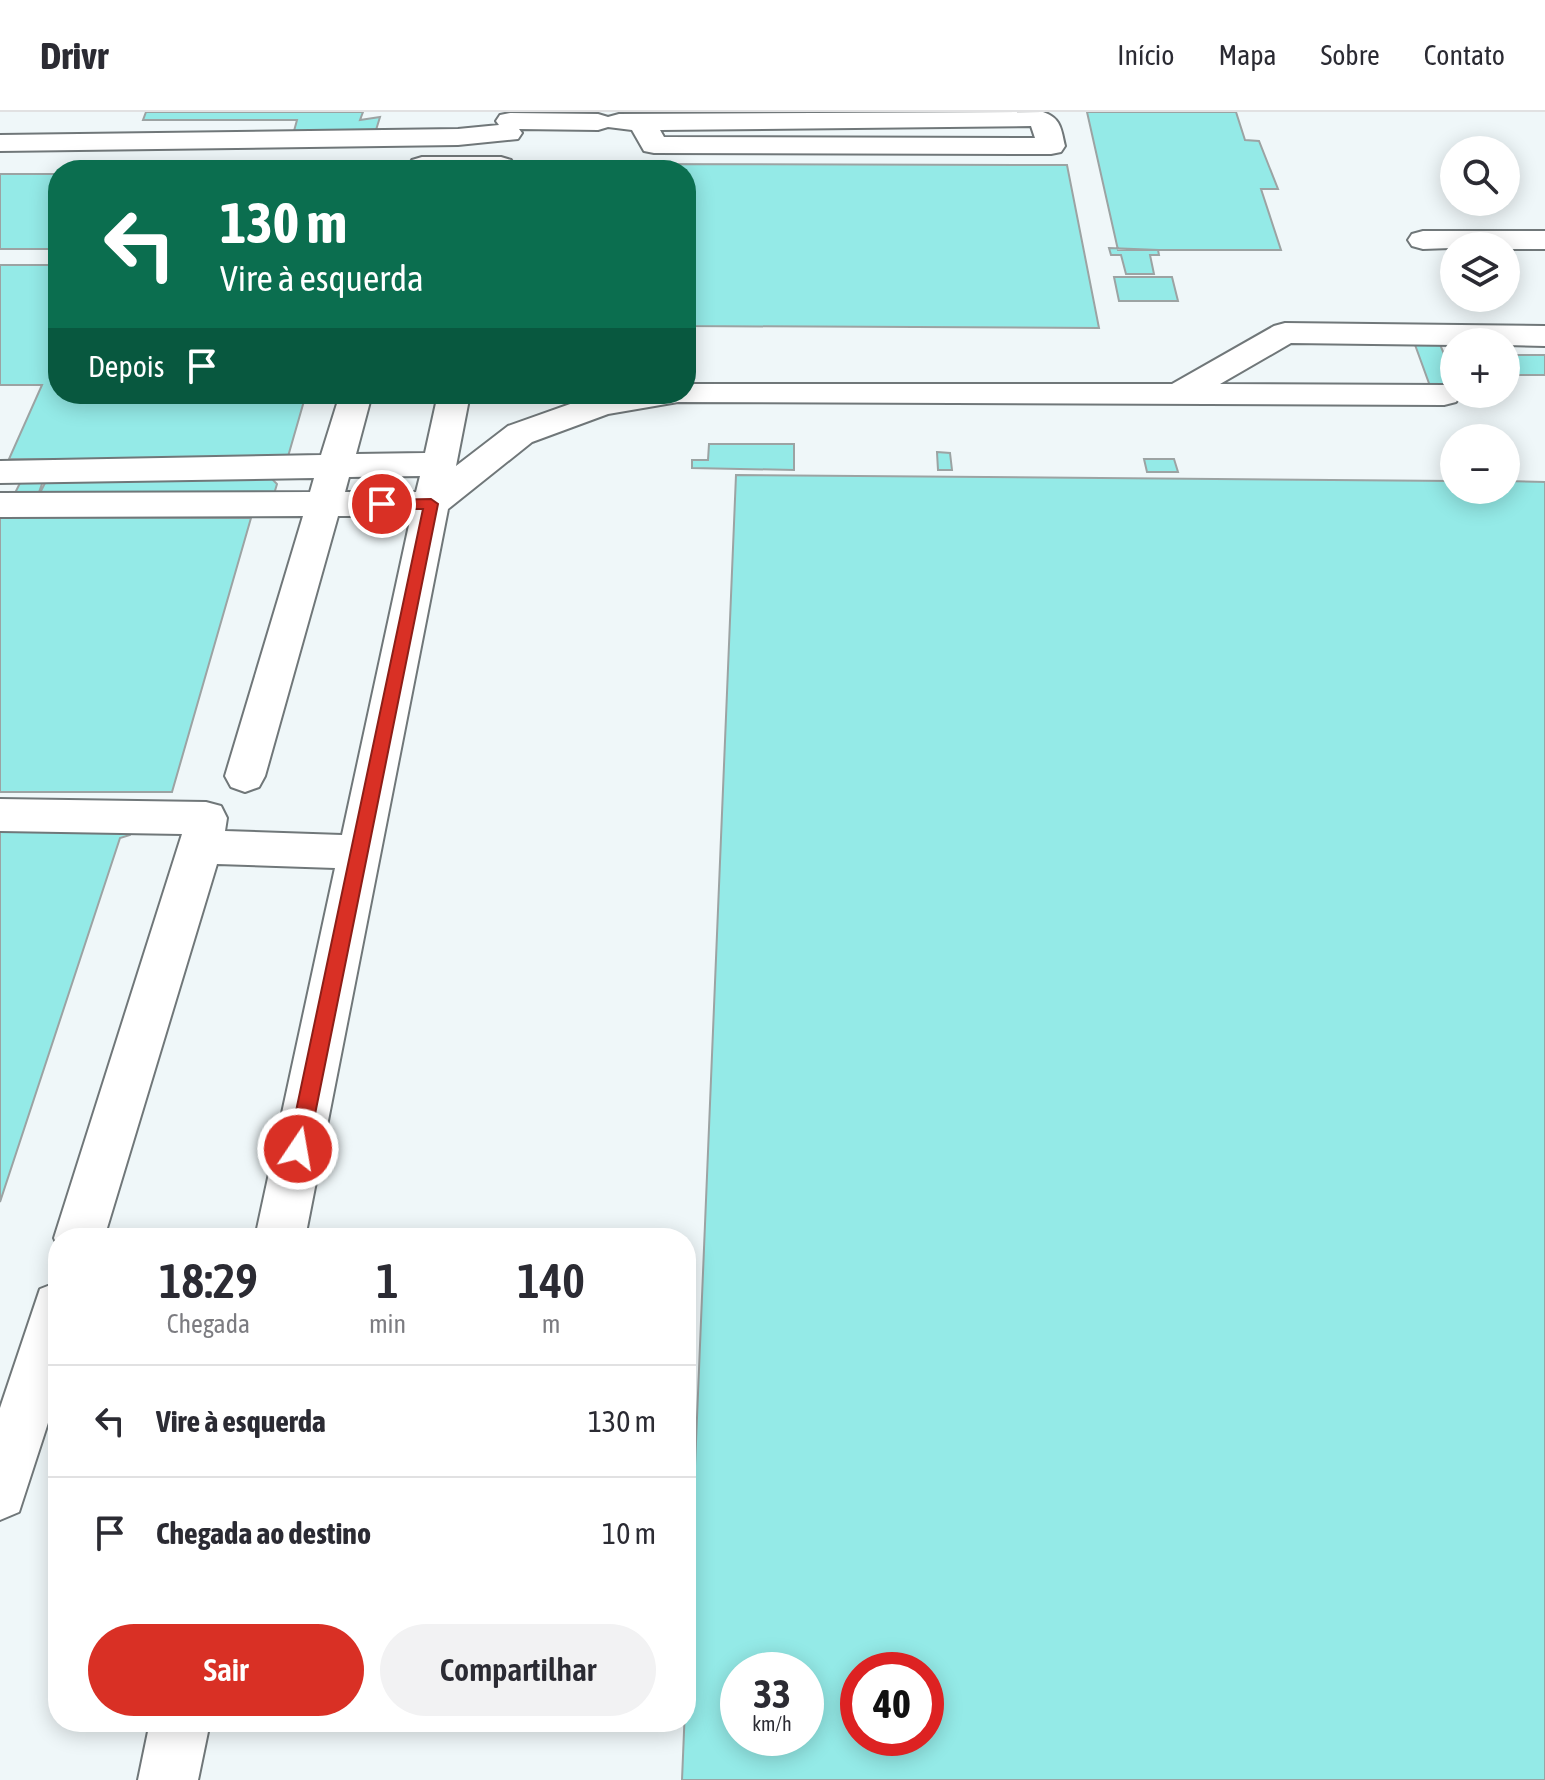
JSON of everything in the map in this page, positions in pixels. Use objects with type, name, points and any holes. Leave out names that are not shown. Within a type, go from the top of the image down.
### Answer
[{"type":"street","points":[[79,143],[93,112]]},
{"type":"street","points":[[0,143],[79,143],[510,122],[1034,118],[1045,122],[1051,146],[654,145],[620,122]]},
{"type":"street","points":[[502,160],[510,122]]},
{"type":"street","points":[[0,165],[48,165]]},
{"type":"street","points":[[1423,240],[1545,240]]},
{"type":"street","points":[[1179,395],[1285,333],[1545,336]]},
{"type":"street","points":[[696,394],[1440,395]]},
{"type":"street","points":[[245,776],[353,404]]},
{"type":"street","points":[[282,1228],[452,404]]},
{"type":"street","points":[[0,505],[431,504],[520,434],[602,404]]},
{"type":"street","points":[[0,472],[440,464]]},
{"type":"street","points":[[0,815],[206,818],[201,847],[82,1228]]},
{"type":"street","points":[[201,847],[360,852]]},
{"type":"street","points":[[0,1493],[48,1339]]},
{"type":"street","points":[[168,1780],[178,1732]]},
{"type":"building","points":[[146,112],[363,112],[360,120],[380,117],[376,130],[294,131],[297,120],[143,120]]},
{"type":"building","points":[[1087,112],[1236,112],[1245,140],[1259,141],[1278,189],[1261,189],[1281,250],[1118,250]]},
{"type":"building","points":[[696,164],[1067,165],[1099,328],[696,326]]},
{"type":"building","points":[[0,174],[48,174],[48,249],[0,249]]},
{"type":"building","points":[[1109,248],[1158,250],[1159,255],[1150,255],[1154,274],[1126,274],[1121,255],[1111,255]]},
{"type":"building","points":[[0,265],[48,265],[48,404],[303,404],[287,460],[9,459],[42,385],[0,385]]},
{"type":"building","points":[[1114,277],[1172,277],[1178,301],[1119,301]]},
{"type":"building","points":[[1414,342],[1440,344],[1440,386],[1430,386]]},
{"type":"building","points":[[1520,355],[1545,355],[1545,375],[1520,375]]},
{"type":"building","points":[[709,444],[794,444],[794,470],[692,468],[692,460],[708,460]]},
{"type":"building","points":[[937,452],[950,453],[952,470],[938,470]]},
{"type":"building","points":[[1144,459],[1174,459],[1178,472],[1147,472]]},
{"type":"building","points":[[736,475],[1440,481],[1440,504],[1520,504],[1520,481],[1545,482],[1545,1780],[682,1780],[684,1732],[696,1732],[696,1442]]},
{"type":"building","points":[[54,479],[272,479],[277,484],[274,494],[40,493],[45,483]]},
{"type":"building","points":[[21,481],[43,481],[38,495],[14,495]]},
{"type":"building","points":[[365,482],[378,483],[379,494],[358,494],[359,486]]},
{"type":"building","points":[[0,517],[251,518],[172,792],[0,792]]},
{"type":"building","points":[[0,822],[132,828],[130,835],[120,838],[0,1202]]},
{"type":"route","points":[[298,1149],[431,504],[382,504]]}]
